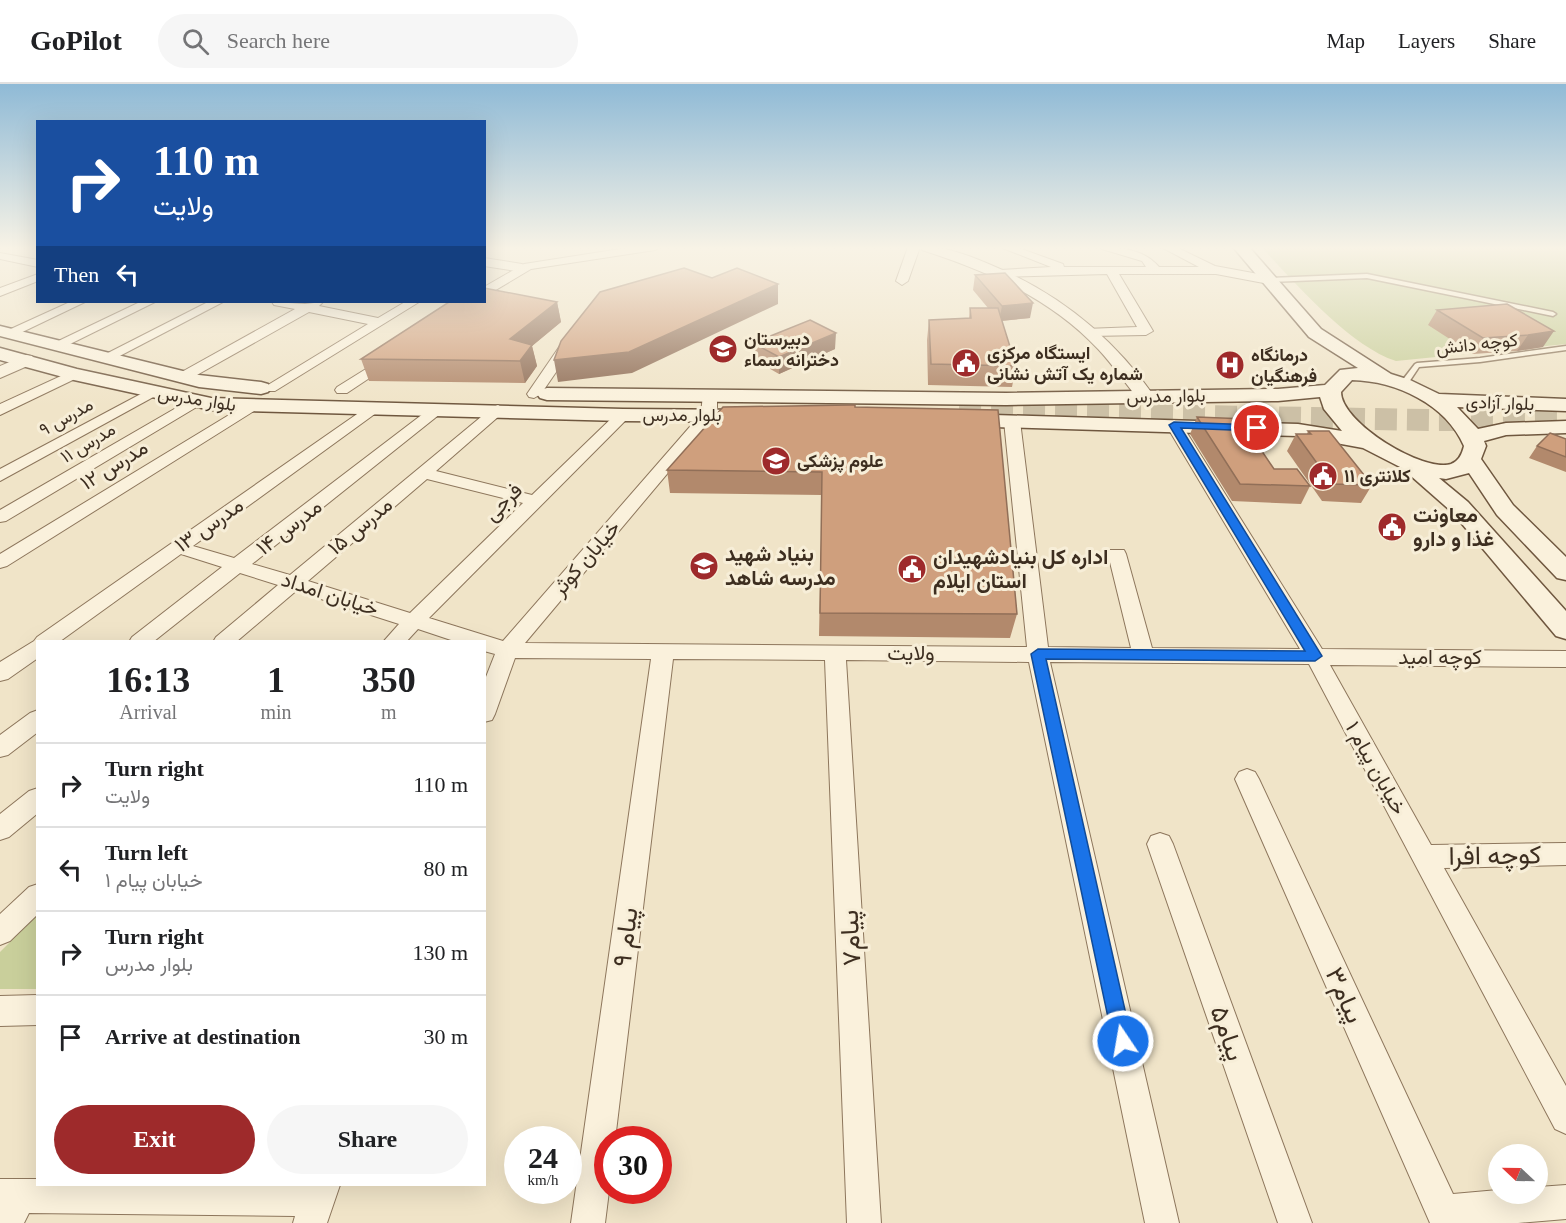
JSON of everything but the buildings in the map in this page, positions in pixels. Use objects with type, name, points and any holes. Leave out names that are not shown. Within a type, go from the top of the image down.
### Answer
[{"type":"main road","points":[[1287,300],[1316,333],[1397,383],[1434,400],[1467,426],[1472,449],[1505,510],[1566,572]]},
{"type":"main road","name":"بلوار مدرس","points":[[5,332],[183,377],[228,386],[270,388],[534,394],[710,394],[1006,399],[1278,395],[1333,387],[1347,374],[1368,375],[1397,383]]},
{"type":"main road","points":[[1316,333],[1333,387],[1332,406],[1341,421],[1368,442],[1404,460],[1460,507],[1566,628]]},
{"type":"main road","points":[[26,360],[57,345]]},
{"type":"main road","name":"بلوار مدرس","points":[[0,354],[195,402],[252,406],[788,417]]},
{"type":"main road","name":"بلوار آزادی","points":[[1434,400],[1566,405]]},
{"type":"main road","name":"بلوار مدرس","points":[[941,419],[1298,430],[1368,442]]},
{"type":"main road","name":"بلوار آزادی","points":[[1404,460],[1443,471],[1460,469],[1472,449],[1506,429],[1566,427]]},
{"type":"main road","points":[[1460,507],[1466,502],[1479,501],[1505,510]]},
{"type":"street","points":[[1051,300],[1103,343],[1145,396]]},
{"type":"street","points":[[1089,332],[1146,331],[1128,300]]},
{"type":"street","points":[[5,332],[77,303]]},
{"type":"street","points":[[57,345],[147,303]]},
{"type":"street","points":[[107,357],[216,303]]},
{"type":"street","points":[[295,303],[312,304],[379,322]]},
{"type":"street","points":[[270,388],[411,303]]},
{"type":"street","points":[[183,377],[312,304]]},
{"type":"street","points":[[534,394],[578,331]]},
{"type":"street","points":[[342,390],[399,351]]},
{"type":"street","points":[[0,372],[26,360]]},
{"type":"street","points":[[0,410],[74,374]]},
{"type":"street","name":"مدرس ۹","points":[[0,476],[152,392]]},
{"type":"street","points":[[709,415],[710,394]]},
{"type":"street","name":"مدرس ۱۱","points":[[0,517],[195,402]]},
{"type":"street","name":"مدرس ۱۲","points":[[0,562],[252,406]]},
{"type":"street","name":"مدرس ۱۳","points":[[47,640],[375,408]]},
{"type":"street","name":"مدرس ۱۴","points":[[142,640],[437,410]]},
{"type":"street","name":"مدرس ۱۵","points":[[225,640],[498,410]]},
{"type":"street","name":"فرجی","points":[[395,640],[623,415]]},
{"type":"street","name":"خیابان کوثر","points":[[486,708],[507,650],[709,415]]},
{"type":"street","points":[[1012,421],[1038,654],[1162,1223]]},
{"type":"street","name":"خیابان پیام ۱","points":[[1174,425],[1315,656],[1566,1118]]},
{"type":"street","points":[[423,473],[536,501]]},
{"type":"street","name":"خیابان امداد","points":[[178,547],[474,640]]},
{"type":"street","points":[[1117,554],[1143,655]]},
{"type":"street","name":"خیابان امداد","points":[[486,644],[507,650]]},
{"type":"street","points":[[0,673],[36,647]]},
{"type":"street","points":[[486,673],[507,650]]},
{"type":"street","name":"ولایت","points":[[507,650],[1315,656]]},
{"type":"street","name":"پیام ۹","points":[[588,1223],[663,651]]},
{"type":"street","name":"پیام۷","points":[[835,653],[864,1223]]},
{"type":"street","name":"کوچه امید","points":[[1315,656],[1566,658]]},
{"type":"street","points":[[0,748],[36,721]]},
{"type":"street","name":"پیام۳","points":[[1247,779],[1446,1217]]},
{"type":"street","points":[[9,822],[36,800]]},
{"type":"street","name":"پیام۵","points":[[1160,844],[1295,1223]]},
{"type":"street","name":"کوچه افرا","points":[[1424,857],[1566,854]]},
{"type":"street","points":[[0,932],[36,898]]},
{"type":"street","points":[[0,1011],[36,1010]]},
{"type":"street","points":[[9,1205],[317,1202]]},
{"type":"street","points":[[1446,1217],[1566,1202]]},
{"type":"lane","points":[[1485,300],[1553,314]]},
{"type":"lane","name":"کوچه دانش","points":[[1397,383],[1417,365],[1480,360],[1566,348]]},
{"type":"green space","points":[[1311,300],[1566,300],[1566,344],[1396,361],[1360,342]]},
{"type":"green space","points":[[36,916],[36,989],[0,989],[0,952]]},
{"type":"tunnel","points":[[959,412],[1429,420],[1566,420]]},
{"type":"place","name":"دبیرستان دخترانه سماء","points":[[723,349]]},
{"type":"place","name":"ایستگاه مرکزی شماره یک آتش نشانی","points":[[966,363]]},
{"type":"place","name":"درمانگاه فرهنگیان","points":[[1230,365]]},
{"type":"place","name":"علوم پزشکی","points":[[776,461]]},
{"type":"place","name":"کلانتری ۱۱","points":[[1323,476]]},
{"type":"place","name":"معاونت غذا و دارو","points":[[1392,527]]},
{"type":"place","name":"بنیاد شهید مدرسه شاهد","points":[[704,566]]},
{"type":"place","name":"اداره کل بنیادشهیدان استان ایلام","points":[[912,569]]},
{"type":"route","points":[[1123,1041],[1038,654],[1315,656],[1174,425],[1257,428]]}]
